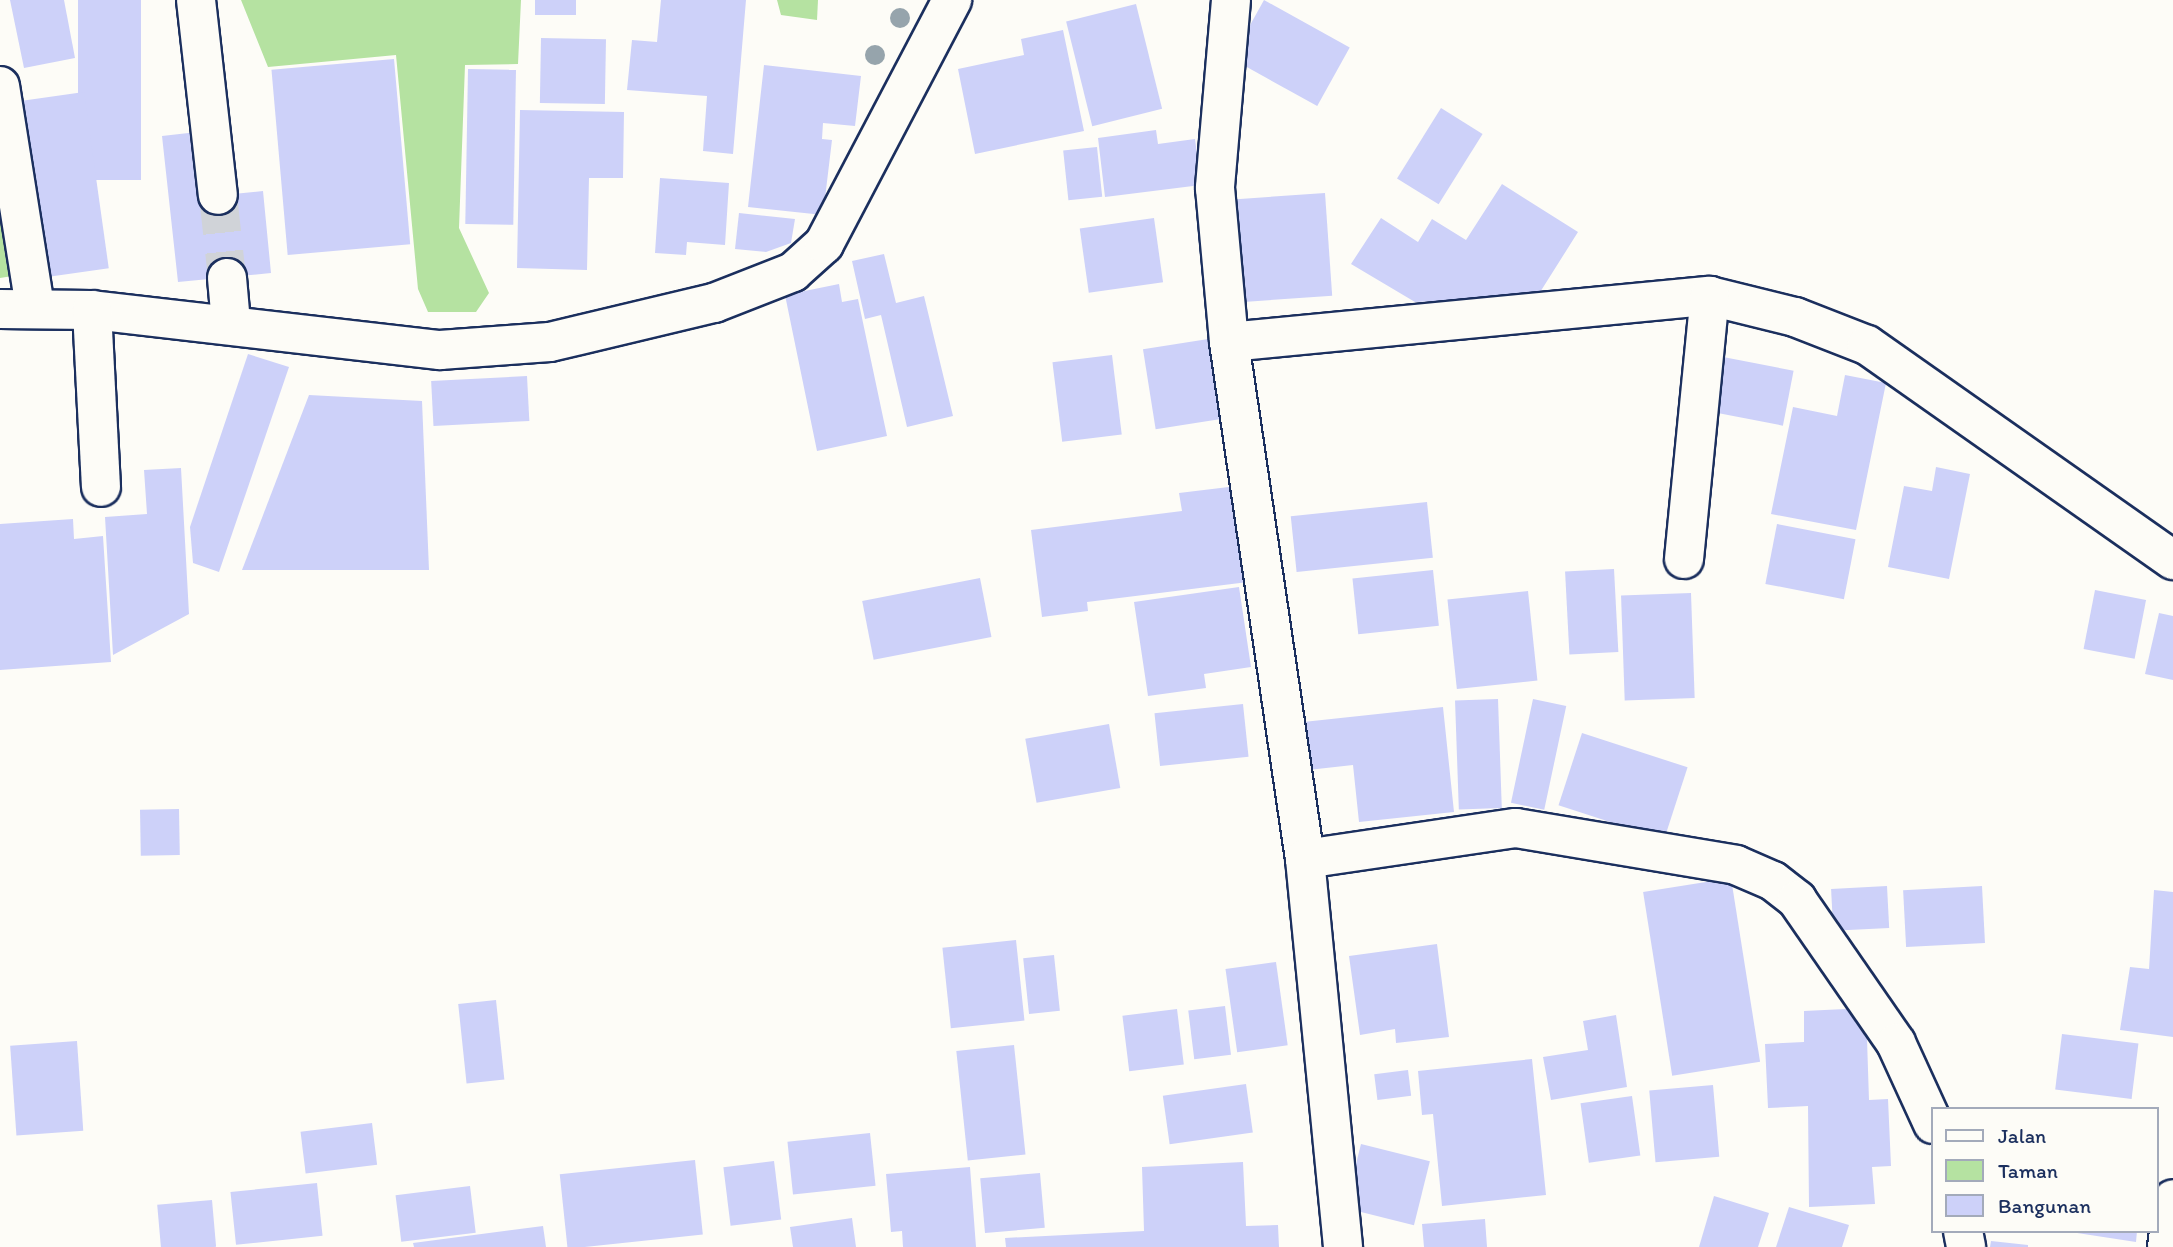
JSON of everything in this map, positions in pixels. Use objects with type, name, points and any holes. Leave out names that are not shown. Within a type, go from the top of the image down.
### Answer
[{"type":"street","points":[[196,0],[218,195]]},
{"type":"street","points":[[0,86],[18,308],[92,310],[231,323],[327,342],[440,350],[550,342],[714,303],[793,272],[824,244],[952,0]]},
{"type":"street","points":[[1231,0],[1215,188],[1229,342],[1305,859],[1343,1247]]},
{"type":"street","points":[[227,278],[231,323]]},
{"type":"street","points":[[1229,342],[1710,296],[1795,317],[1867,345],[2173,560]]},
{"type":"street","points":[[1684,559],[1710,296]]},
{"type":"street","points":[[92,310],[102,486]]},
{"type":"street","points":[[1305,859],[1516,828],[1736,865],[1760,875],[1797,900],[1896,1043],[1932,1122]]},
{"type":"street","points":[[2167,1247],[2173,1199]]},
{"type":"green space","points":[[241,0],[521,0],[518,64],[465,65],[459,228],[489,293],[476,312],[428,312],[418,289],[396,55],[268,67]]},
{"type":"green space","points":[[777,0],[818,0],[817,20],[781,15]]},
{"type":"green space","points":[[0,158],[19,275],[0,278]]},
{"type":"building","points":[[10,0],[64,0],[75,58],[24,68]]},
{"type":"building","points":[[78,0],[141,0],[141,180],[78,180]]},
{"type":"building","points":[[535,0],[576,0],[576,15],[535,15]]},
{"type":"building","points":[[661,0],[746,0],[733,154],[703,151],[707,96],[627,90],[632,40],[657,42]]},
{"type":"building","points":[[1264,0],[1350,48],[1317,106],[1232,59]]},
{"type":"building","points":[[1136,4],[1162,109],[1092,126],[1066,21]]},
{"type":"building","points":[[1063,30],[1084,131],[975,154],[958,69],[1024,55],[1021,39]]},
{"type":"building","points":[[541,38],[606,39],[605,104],[540,103]]},
{"type":"building","points":[[394,59],[410,244],[288,255],[271,70]]},
{"type":"building","points":[[764,65],[861,76],[855,126],[823,123],[822,139],[832,140],[823,215],[748,207]]},
{"type":"building","points":[[468,69],[516,70],[513,225],[465,224]]},
{"type":"building","points":[[84,92],[109,268],[45,277],[21,101]]},
{"type":"building","points":[[1441,108],[1483,134],[1439,204],[1397,178]]},
{"type":"building","points":[[520,110],[624,112],[623,178],[589,178],[587,270],[517,268]]},
{"type":"building","points":[[1156,130],[1158,144],[1195,139],[1201,185],[1105,197],[1098,138]]},
{"type":"building","points":[[206,131],[213,196],[263,191],[271,273],[178,282],[162,136]]},
{"type":"building","points":[[1097,147],[1102,197],[1068,200],[1063,151]]},
{"type":"building","points":[[660,178],[729,183],[725,245],[687,242],[686,255],[655,253]]},
{"type":"building","points":[[1502,184],[1578,232],[1537,297],[1415,302],[1351,264],[1381,218],[1418,242],[1432,219],[1466,240]]},
{"type":"building","points":[[1325,193],[1332,296],[1236,302],[1229,200]]},
{"type":"building","points":[[739,213],[795,219],[791,243],[766,252],[735,249]]},
{"type":"building","points":[[1154,218],[1163,282],[1089,293],[1080,228]]},
{"type":"building","points":[[884,254],[896,303],[924,296],[953,416],[907,427],[881,315],[865,319],[852,261]]},
{"type":"building","points":[[839,284],[842,302],[858,299],[887,436],[817,451],[785,295]]},
{"type":"building","points":[[1221,337],[1234,417],[1156,429],[1143,349]]},
{"type":"building","points":[[248,354],[289,367],[219,572],[193,563],[190,527]]},
{"type":"building","points":[[1112,355],[1122,434],[1062,442],[1052,362]]},
{"type":"building","points":[[1718,356],[1794,371],[1783,426],[1707,411]]},
{"type":"building","points":[[1845,375],[1886,383],[1856,530],[1771,514],[1793,407],[1837,416]]},
{"type":"building","points":[[527,376],[529,421],[433,426],[431,381]]},
{"type":"building","points":[[309,395],[422,401],[429,570],[242,570]]},
{"type":"building","points":[[1936,467],[1970,474],[1949,579],[1888,567],[1904,486],[1932,491]]},
{"type":"building","points":[[181,468],[189,614],[113,655],[105,517],[147,514],[144,470]]},
{"type":"building","points":[[1237,486],[1248,582],[1087,602],[1088,611],[1042,617],[1031,530],[1182,511],[1179,493]]},
{"type":"building","points":[[1427,502],[1433,558],[1297,572],[1291,516]]},
{"type":"building","points":[[73,519],[74,539],[103,536],[111,662],[0,670],[0,524]]},
{"type":"building","points":[[1777,524],[1856,539],[1844,599],[1765,584]]},
{"type":"building","points":[[1614,569],[1618,652],[1569,654],[1565,572]]},
{"type":"building","points":[[1433,570],[1439,626],[1358,634],[1352,578]]},
{"type":"building","points":[[980,578],[991,637],[874,660],[862,601]]},
{"type":"building","points":[[1239,587],[1251,667],[1204,674],[1206,688],[1148,696],[1134,602]]},
{"type":"building","points":[[2095,590],[2146,600],[2135,659],[2084,649]]},
{"type":"building","points":[[1528,591],[1537,681],[1457,689],[1447,599]]},
{"type":"building","points":[[1691,593],[1695,698],[1625,700],[1621,595]]},
{"type":"building","points":[[2159,613],[2173,616],[2173,680],[2145,674]]},
{"type":"building","points":[[1498,699],[1502,808],[1459,809],[1455,701]]},
{"type":"building","points":[[1533,699],[1566,706],[1544,810],[1511,803]]},
{"type":"building","points":[[1243,704],[1249,757],[1160,766],[1154,713]]},
{"type":"building","points":[[1443,707],[1454,812],[1359,822],[1353,765],[1299,771],[1294,723]]},
{"type":"building","points":[[1109,724],[1120,788],[1037,803],[1025,739]]},
{"type":"building","points":[[1582,733],[1688,767],[1664,840],[1559,805]]},
{"type":"building","points":[[179,809],[180,855],[141,856],[140,810]]},
{"type":"building","points":[[1731,878],[1760,1062],[1672,1076],[1643,892]]},
{"type":"building","points":[[1887,886],[1889,928],[1833,931],[1831,889]]},
{"type":"building","points":[[1982,886],[1985,943],[1906,947],[1903,890]]},
{"type":"building","points":[[2154,890],[2173,892],[2173,1037],[2120,1030],[2130,967],[2149,969]]},
{"type":"building","points":[[1016,940],[1024,1021],[951,1028],[942,948]]},
{"type":"building","points":[[1437,944],[1449,1037],[1396,1043],[1395,1029],[1360,1035],[1349,956]]},
{"type":"building","points":[[1054,955],[1060,1011],[1029,1014],[1023,958]]},
{"type":"building","points":[[1276,962],[1288,1045],[1237,1052],[1225,969]]},
{"type":"building","points":[[496,1000],[504,1080],[467,1084],[458,1004]]},
{"type":"building","points":[[1225,1006],[1231,1055],[1194,1059],[1188,1011]]},
{"type":"building","points":[[1866,1008],[1869,1100],[1888,1099],[1891,1166],[1872,1167],[1875,1204],[1809,1207],[1808,1106],[1768,1108],[1765,1044],[1804,1042],[1804,1011]]},
{"type":"building","points":[[1177,1009],[1184,1065],[1129,1071],[1122,1016]]},
{"type":"building","points":[[1616,1015],[1627,1087],[1551,1100],[1543,1057],[1588,1050],[1583,1021]]},
{"type":"building","points":[[2062,1034],[2138,1043],[2132,1099],[2055,1090]]},
{"type":"building","points":[[77,1041],[83,1131],[16,1135],[10,1046]]},
{"type":"building","points":[[1014,1045],[1025,1154],[968,1160],[956,1051]]},
{"type":"building","points":[[1532,1059],[1546,1195],[1442,1206],[1433,1114],[1422,1115],[1418,1071]]},
{"type":"building","points":[[1408,1070],[1411,1096],[1377,1100],[1374,1074]]},
{"type":"building","points":[[1246,1084],[1253,1133],[1170,1144],[1163,1096]]},
{"type":"building","points":[[1713,1085],[1719,1157],[1656,1162],[1649,1091]]},
{"type":"building","points":[[1632,1096],[1640,1155],[1589,1163],[1581,1103]]},
{"type":"building","points":[[372,1123],[377,1165],[306,1173],[301,1132]]},
{"type":"building","points":[[870,1133],[876,1186],[793,1194],[787,1142]]},
{"type":"building","points":[[1361,1144],[1430,1161],[1414,1225],[1345,1208]]},
{"type":"building","points":[[695,1160],[703,1235],[567,1247],[560,1174]]},
{"type":"building","points":[[774,1161],[781,1220],[731,1226],[723,1167]]},
{"type":"building","points":[[1243,1162],[1246,1226],[1278,1225],[1279,1247],[1006,1247],[1005,1238],[1144,1231],[1142,1167]]},
{"type":"building","points":[[970,1167],[976,1247],[903,1247],[902,1231],[891,1232],[886,1174]]},
{"type":"building","points":[[1040,1173],[1045,1228],[985,1233],[980,1178]]},
{"type":"building","points":[[317,1183],[323,1236],[236,1245],[230,1192]]},
{"type":"building","points":[[470,1186],[476,1233],[401,1242],[396,1195]]},
{"type":"building","points":[[1714,1196],[1769,1213],[1758,1247],[1699,1247]]},
{"type":"building","points":[[212,1200],[216,1247],[161,1247],[157,1205]]},
{"type":"building","points":[[1789,1207],[1849,1225],[1842,1247],[1776,1247]]},
{"type":"building","points":[[852,1218],[856,1247],[793,1247],[790,1227]]},
{"type":"building","points":[[1485,1219],[1487,1247],[1424,1247],[1422,1224]]},
{"type":"building","points":[[543,1226],[546,1247],[414,1247],[413,1243]]},
{"type":"building","points":[[2077,1233],[2137,1233],[2136,1242]]},
{"type":"building","points":[[1991,1241],[2028,1245],[2028,1247],[1990,1247]]},
{"type":"tunnel","points":[[218,195],[227,278]]}]
